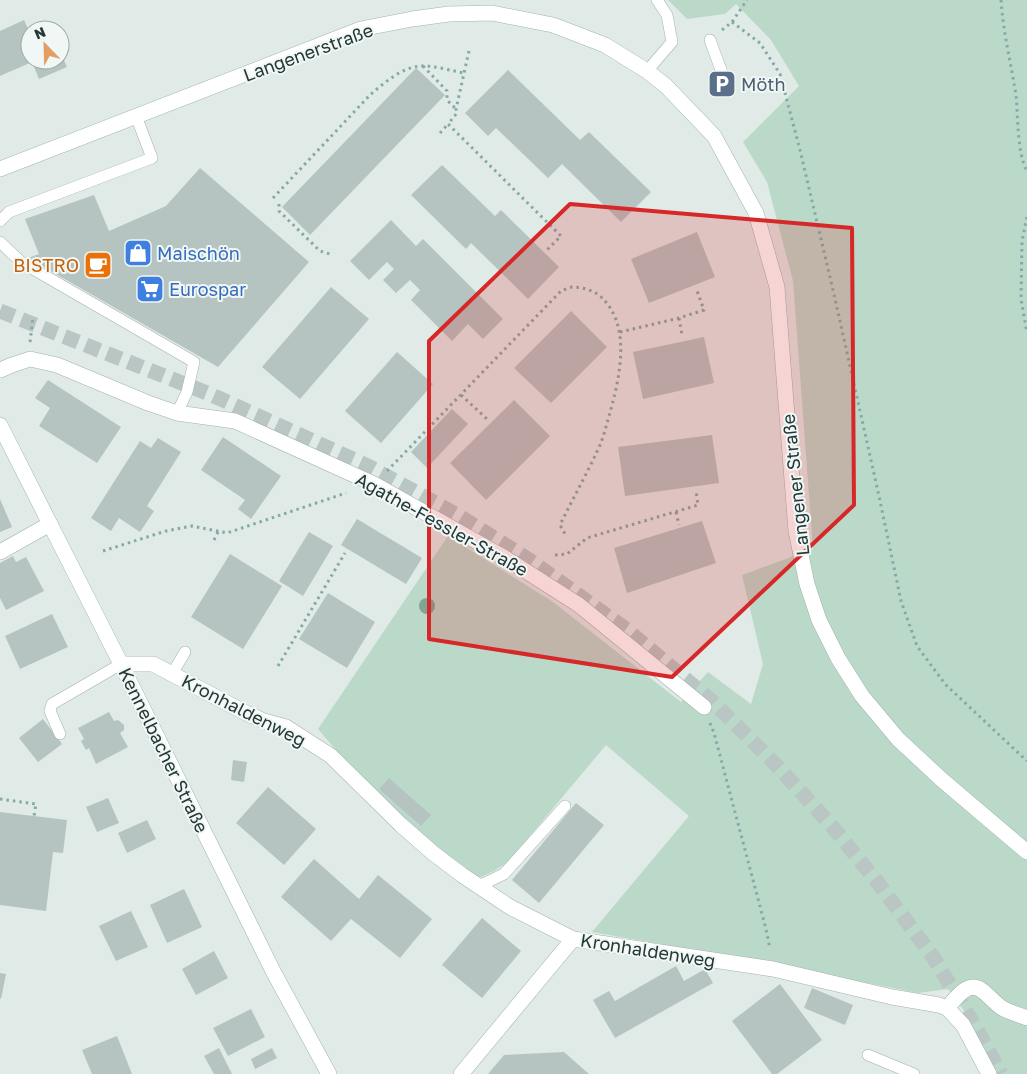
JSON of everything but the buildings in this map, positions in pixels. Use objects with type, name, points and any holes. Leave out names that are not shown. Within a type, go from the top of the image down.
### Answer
[{"type":"main road","name":"Langenerstraße","points":[[0,169],[361,29],[449,14],[492,13],[553,25],[605,45],[647,71],[666,86],[714,136]]},
{"type":"main road","name":"Langener Straße","points":[[714,136],[756,212],[777,288],[796,531],[807,584],[819,620],[838,658],[862,696],[898,740],[1027,852]]},
{"type":"main road","name":"Agathe-Fessler-Straße","points":[[0,370],[12,364],[30,359],[56,365],[177,413],[235,421],[368,481],[507,559],[579,605],[704,707]]},
{"type":"main road","name":"Kennelbacher Straße","points":[[0,425],[274,973],[329,1074]]},
{"type":"main road","points":[[0,552],[50,524]]},
{"type":"main road","name":"Kronhaldenweg","points":[[121,664],[153,664],[246,713],[264,721],[286,727],[331,756],[401,825],[433,853],[510,907],[573,940],[773,970],[892,997],[933,1003],[947,1008]]},
{"type":"main road","points":[[461,1074],[573,940]]},
{"type":"main road","points":[[988,1074],[963,1025],[947,1008],[963,992],[973,986],[980,988],[1004,1009],[1027,1018]]},
{"type":"lane","points":[[647,71],[672,42],[667,15],[657,0]]},
{"type":"lane","points":[[710,40],[728,89]]},
{"type":"lane","points":[[0,221],[9,212],[152,158],[136,116]]},
{"type":"lane","points":[[0,242],[21,262],[194,362],[187,392],[177,413]]},
{"type":"lane","points":[[172,674],[185,652]]},
{"type":"lane","points":[[60,734],[50,711],[52,704],[121,664]]},
{"type":"lane","points":[[478,886],[504,874],[565,806]]},
{"type":"lane","points":[[868,1056],[914,1074]]},
{"type":"path","points":[[747,0],[732,22],[760,43],[780,74],[831,280],[901,601],[917,646],[944,684],[1027,761]]},
{"type":"path","points":[[1001,0],[1003,24],[1016,95],[1021,150],[1024,166],[1027,171]]},
{"type":"path","points":[[440,132],[457,113],[456,109],[468,51]]},
{"type":"path","points":[[273,198],[384,82],[404,70],[422,65],[464,73]]},
{"type":"path","points":[[422,65],[447,91],[446,100],[456,109]]},
{"type":"path","points":[[448,124],[561,236],[547,250]]},
{"type":"path","points":[[279,204],[279,211],[286,218],[320,251],[330,254]]},
{"type":"path","points":[[1027,217],[1022,241],[1021,299],[1027,334]]},
{"type":"path","points":[[103,552],[166,531],[192,526],[228,533],[347,493],[368,481],[461,394],[561,291],[571,287],[591,290],[600,295],[608,304],[616,318],[620,332],[621,358],[613,401],[601,444],[560,525],[565,534]]},
{"type":"path","points":[[620,332],[704,310],[696,288]]},
{"type":"path","points":[[30,340],[33,318]]},
{"type":"path","points":[[679,318],[682,334]]},
{"type":"path","points":[[461,394],[487,419]]},
{"type":"path","points":[[555,555],[566,554],[587,538],[698,504],[696,491]]},
{"type":"path","points":[[676,512],[679,525]]},
{"type":"path","points":[[214,540],[218,532]]},
{"type":"path","points":[[278,666],[345,554]]},
{"type":"path","points":[[704,707],[714,734],[759,901],[773,970]]},
{"type":"path","points":[[0,799],[36,804],[34,816]]},
{"type":"highlighted area","points":[[570,204],[852,228],[854,505],[672,677],[429,639],[429,341]]},
{"type":"green space","points":[[668,0],[1027,0],[1027,1074],[997,1074],[965,1012],[948,989],[918,993],[756,961],[592,932],[689,816],[606,745],[508,862],[479,878],[420,834],[352,769],[318,729],[448,536],[553,602],[681,702],[708,672],[751,704],[763,664],[742,575],[813,549],[793,281],[767,182],[743,142],[799,86],[771,40],[736,4],[725,14],[687,19]]},
{"type":"tunnel","points":[[0,311],[212,395],[368,466],[459,516],[531,561],[627,630],[714,703],[779,768],[831,825],[879,884],[933,957],[975,1026],[1001,1074]]},
{"type":"place","name":"Möth","points":[[722,84]]},
{"type":"place","name":"Maischön","points":[[138,253]]},
{"type":"place","name":"BISTRO","points":[[98,265]]},
{"type":"place","name":"Eurospar","points":[[150,289]]}]
